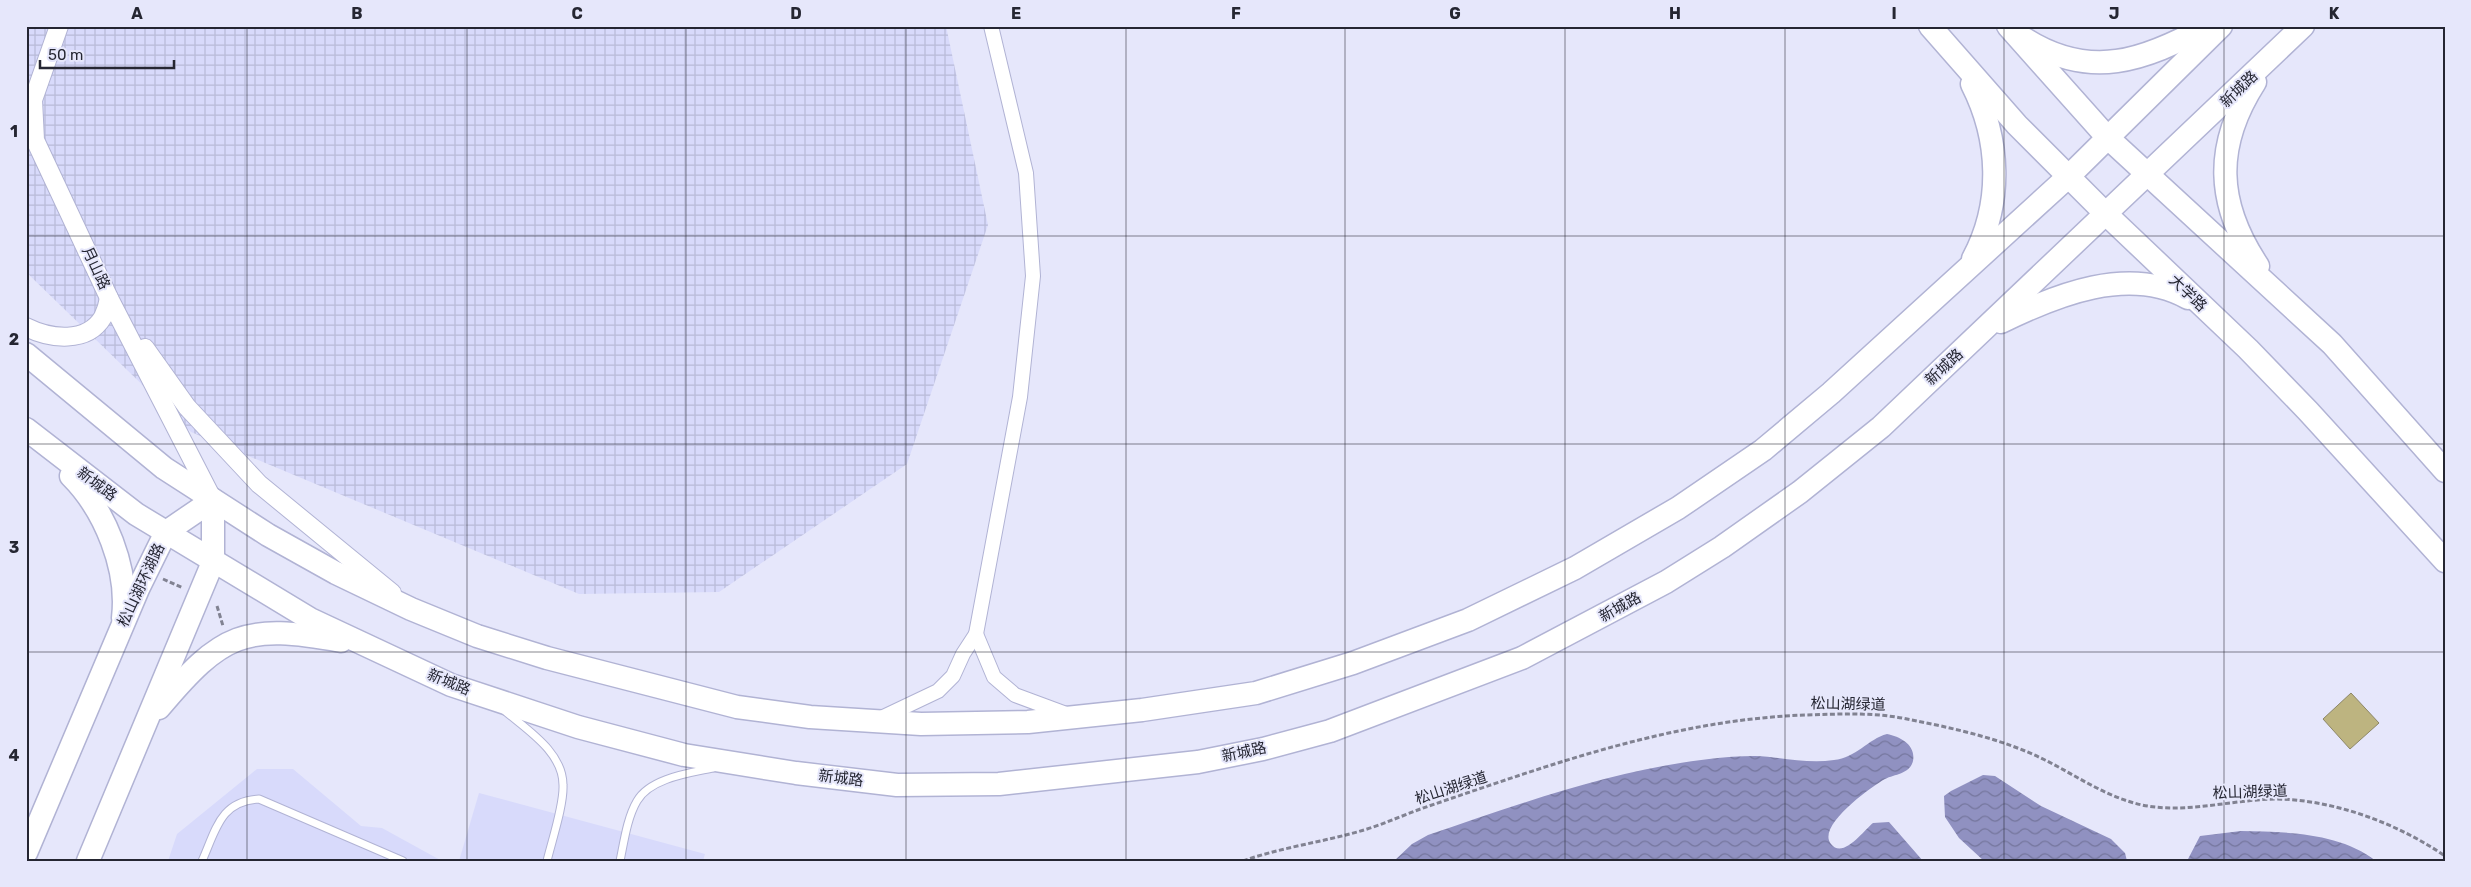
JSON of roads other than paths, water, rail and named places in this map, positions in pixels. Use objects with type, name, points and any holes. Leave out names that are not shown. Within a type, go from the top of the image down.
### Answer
[{"type":"main road","name":"大学路","points":[[1930,26],[2017,125],[2308,411],[2445,561]]},
{"type":"main road","points":[[2010,29],[2058,56],[2094,64],[2115,62],[2148,54],[2176,44],[2207,26]]},
{"type":"main road","points":[[26,354],[157,462],[213,500],[336,572],[412,609],[477,636],[547,658],[670,691],[746,708],[810,717],[921,724],[1028,722],[1256,693],[1353,663],[1468,620],[1575,568],[1678,508],[1763,450],[1831,393],[2069,176],[2221,26]]},
{"type":"main road","name":"新城路","points":[[26,430],[136,514],[310,619],[451,685],[634,743],[684,755],[740,764],[897,785],[1000,784],[1198,762],[1263,749],[1330,731],[1522,658],[1666,582],[1722,547],[1800,492],[1881,427],[2304,26]]},
{"type":"main road","points":[[2010,29],[2107,137],[2332,344],[2445,471]]},
{"type":"main road","points":[[2278,50],[2262,70],[2240,110],[2227,145],[2223,168],[2226,192],[2240,234],[2264,276],[2282,296]]},
{"type":"main road","points":[[1958,58],[1983,109],[1996,172],[1986,231],[1968,268]]},
{"type":"main road","points":[[1978,335],[2028,309],[2052,300],[2093,289],[2125,284],[2167,289],[2206,310]]},
{"type":"main road","points":[[26,430],[87,494],[105,526],[117,561],[123,594],[124,610],[120,633]]},
{"type":"main road","points":[[88,861],[213,562],[213,500]]},
{"type":"main road","name":"松山湖环湖路","points":[[26,853],[120,633],[166,532],[213,500]]},
{"type":"main road","points":[[142,730],[196,668],[218,648],[241,636],[257,634],[301,635],[375,650]]},
{"type":"street","name":"月山路","points":[[59,26],[33,100],[35,140],[110,298],[213,500]]},
{"type":"street","points":[[874,721],[938,691],[953,676],[963,654],[976,634],[1020,397],[1033,276],[1026,174],[991,26]]},
{"type":"street","points":[[26,117],[33,100]]},
{"type":"street","points":[[26,327],[41,334],[64,338],[89,330],[103,317],[110,298]]},
{"type":"street","points":[[110,298],[187,407],[259,484],[412,609]]},
{"type":"street","points":[[976,634],[994,677],[1014,695],[1074,717]]},
{"type":"lane","points":[[488,698],[545,746],[556,761],[561,774],[562,794],[547,861]]},
{"type":"lane","points":[[620,861],[633,810],[643,794],[678,776],[740,764]]},
{"type":"lane","points":[[202,861],[225,812],[234,804],[246,800],[259,799],[403,861]]},
{"type":"water","points":[[1887,734],[1897,737],[1910,746],[1913,761],[1909,769],[1885,779],[1858,798],[1838,818],[1831,827],[1828,836],[1831,844],[1836,848],[1841,848],[1854,842],[1873,823],[1889,822],[1923,861],[1394,861],[1412,844],[1428,835],[1532,800],[1602,780],[1673,764],[1726,757],[1755,756],[1804,761],[1842,759],[1880,736]]},
{"type":"water","points":[[1983,775],[1995,776],[2041,806],[2111,839],[2125,853],[2127,861],[1984,861],[1959,838],[1945,817],[1944,796]]},
{"type":"water","points":[[2241,831],[2294,833],[2329,839],[2361,851],[2376,861],[2187,861],[2200,836]]}]
